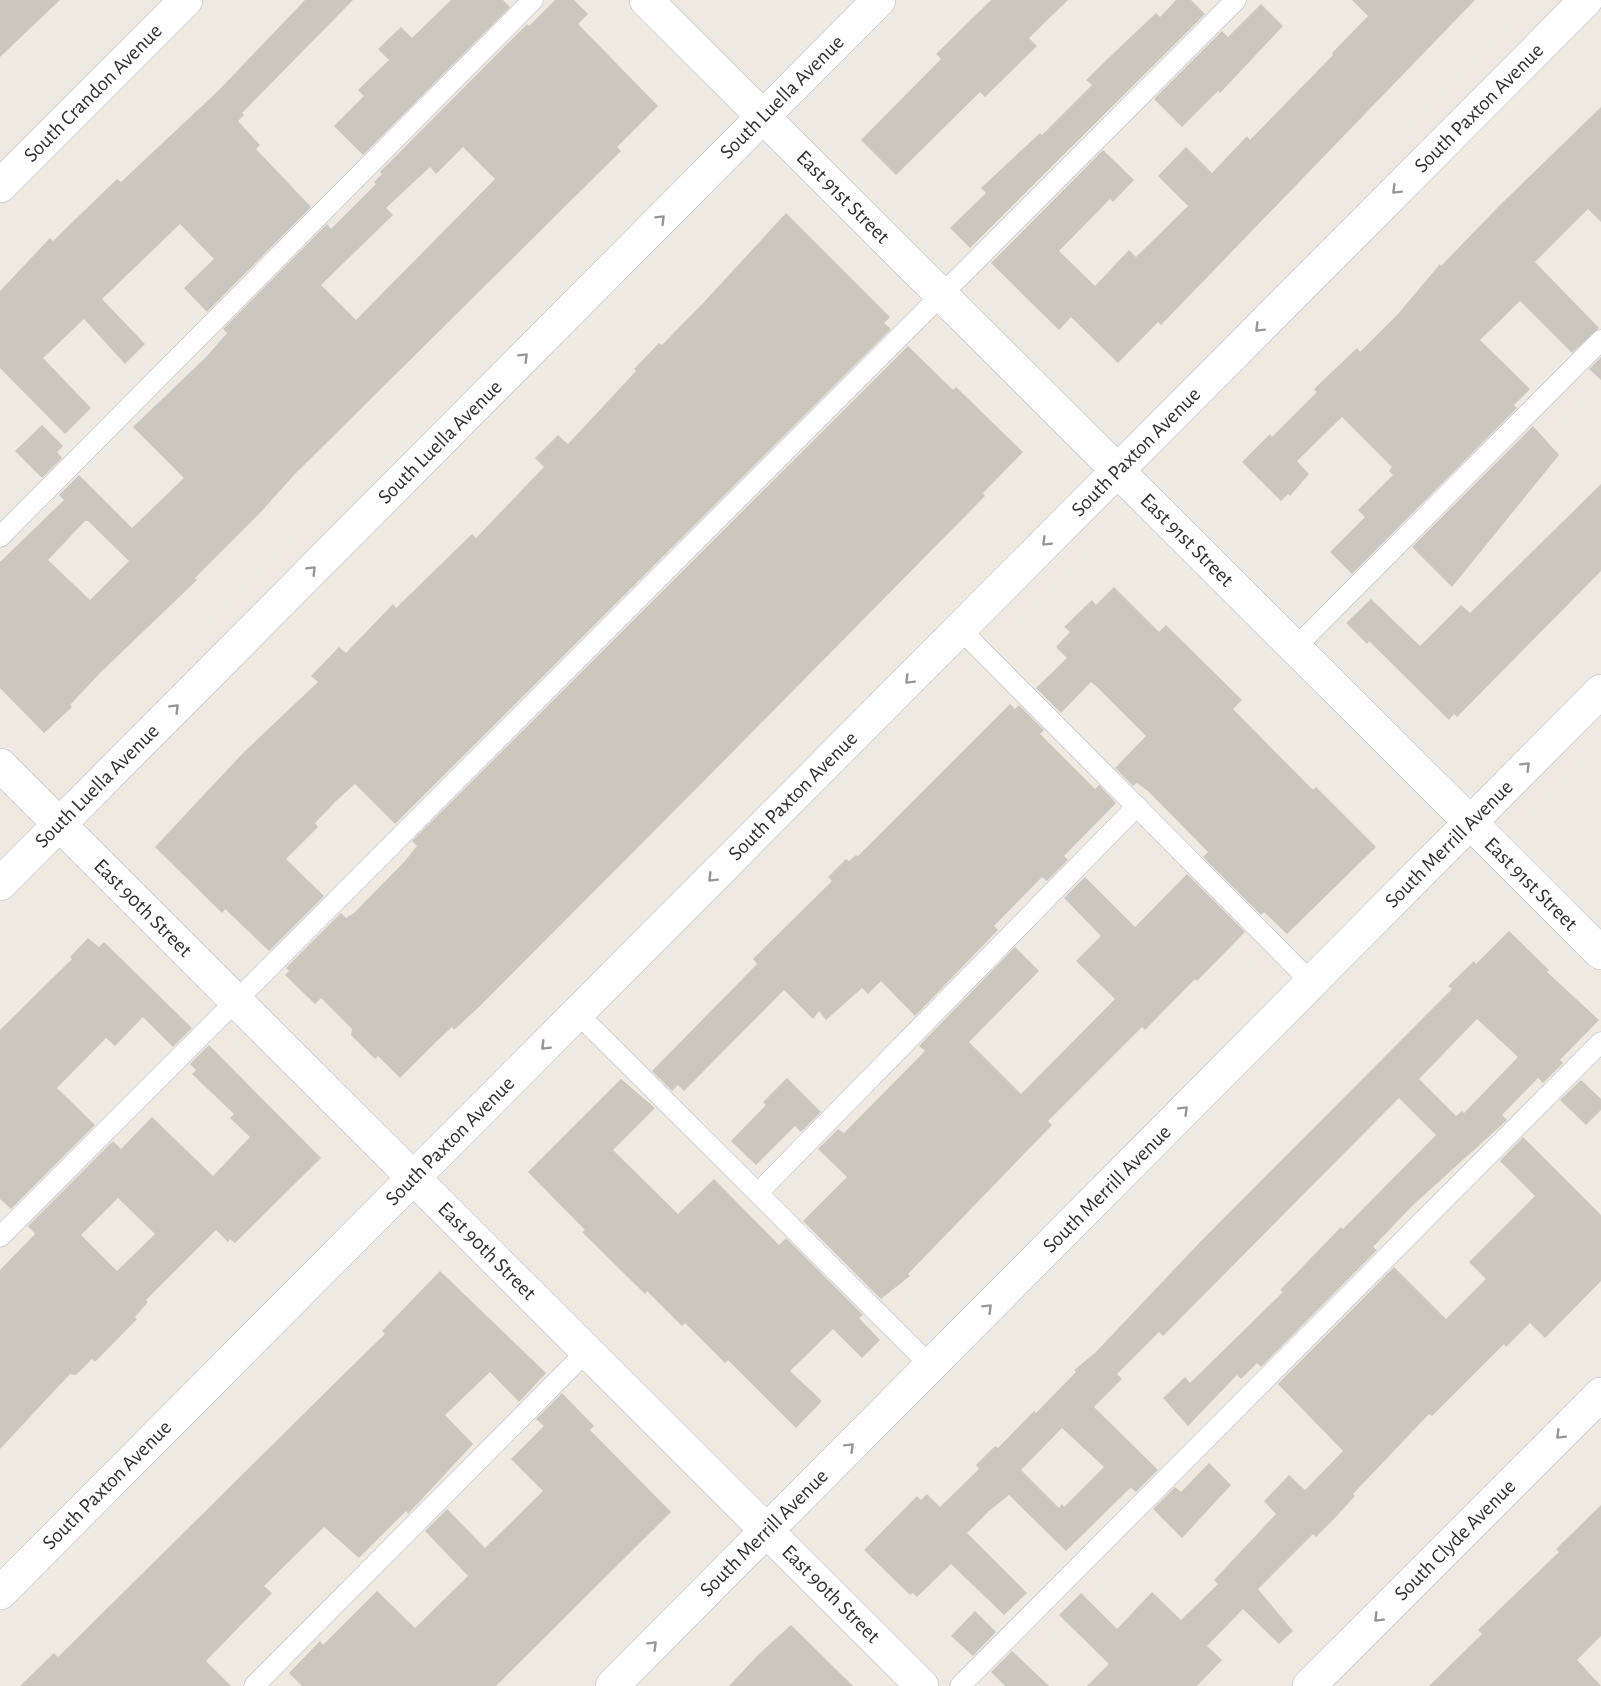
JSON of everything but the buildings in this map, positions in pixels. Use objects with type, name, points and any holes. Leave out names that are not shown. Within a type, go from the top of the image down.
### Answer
[{"type":"street","name":"South Crandon Avenue","points":[[0,186],[186,0]]},
{"type":"street","name":"East 91st Street","points":[[646,0],[1601,953]]},
{"type":"street","name":"South Luella Avenue","points":[[0,884],[879,0]]},
{"type":"street","name":"South Paxton Avenue","points":[[0,1593],[1586,0]]},
{"type":"street","name":"South Merrill Avenue","points":[[612,1686],[1601,691]]},
{"type":"street","name":"East 90th Street","points":[[0,765],[922,1686]]},
{"type":"street","name":"South Clyde Avenue","points":[[1309,1686],[1601,1394]]},
{"type":"lane","points":[[0,537],[533,0]]},
{"type":"lane","points":[[0,1237],[1236,0]]},
{"type":"lane","points":[[1295,648],[1601,340]]},
{"type":"lane","points":[[960,629],[1311,982]]},
{"type":"lane","points":[[758,1193],[1137,806]]},
{"type":"lane","points":[[577,1013],[931,1366]]},
{"type":"lane","points":[[960,1686],[1601,1042]]},
{"type":"lane","points":[[254,1686],[586,1351]]}]
